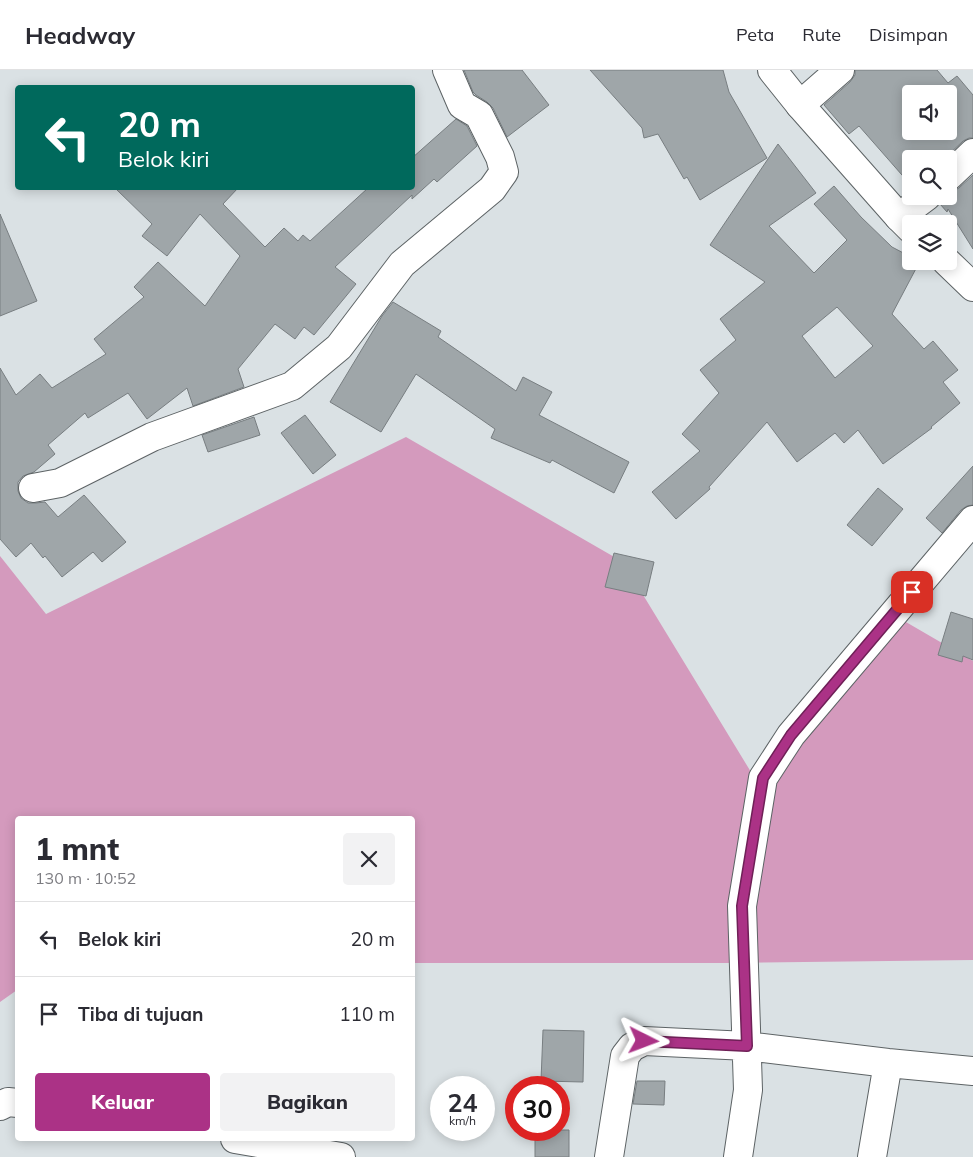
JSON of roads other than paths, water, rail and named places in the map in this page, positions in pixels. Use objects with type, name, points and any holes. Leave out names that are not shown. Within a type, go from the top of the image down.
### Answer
[{"type":"street","points":[[33,488],[60,483],[152,437],[292,386],[339,347],[402,264],[492,189],[504,172],[500,158],[479,115],[462,105],[446,70]]},
{"type":"street","points":[[772,70],[800,105],[902,220]]},
{"type":"street","points":[[800,105],[840,70]]},
{"type":"street","points":[[957,168],[973,153]]},
{"type":"street","points":[[912,215],[920,205]]},
{"type":"street","points":[[955,270],[973,287]]},
{"type":"street","points":[[738,1157],[748,1090],[742,906],[763,778],[791,735],[973,520]]},
{"type":"street","points":[[609,1157],[625,1056],[632,1047],[644,1041],[747,1046],[973,1071]]},
{"type":"street","points":[[872,1157],[888,1063]]},
{"type":"street","points":[[0,1106],[8,1102],[15,1103]]},
{"type":"street","points":[[251,1141],[336,1152]]}]
